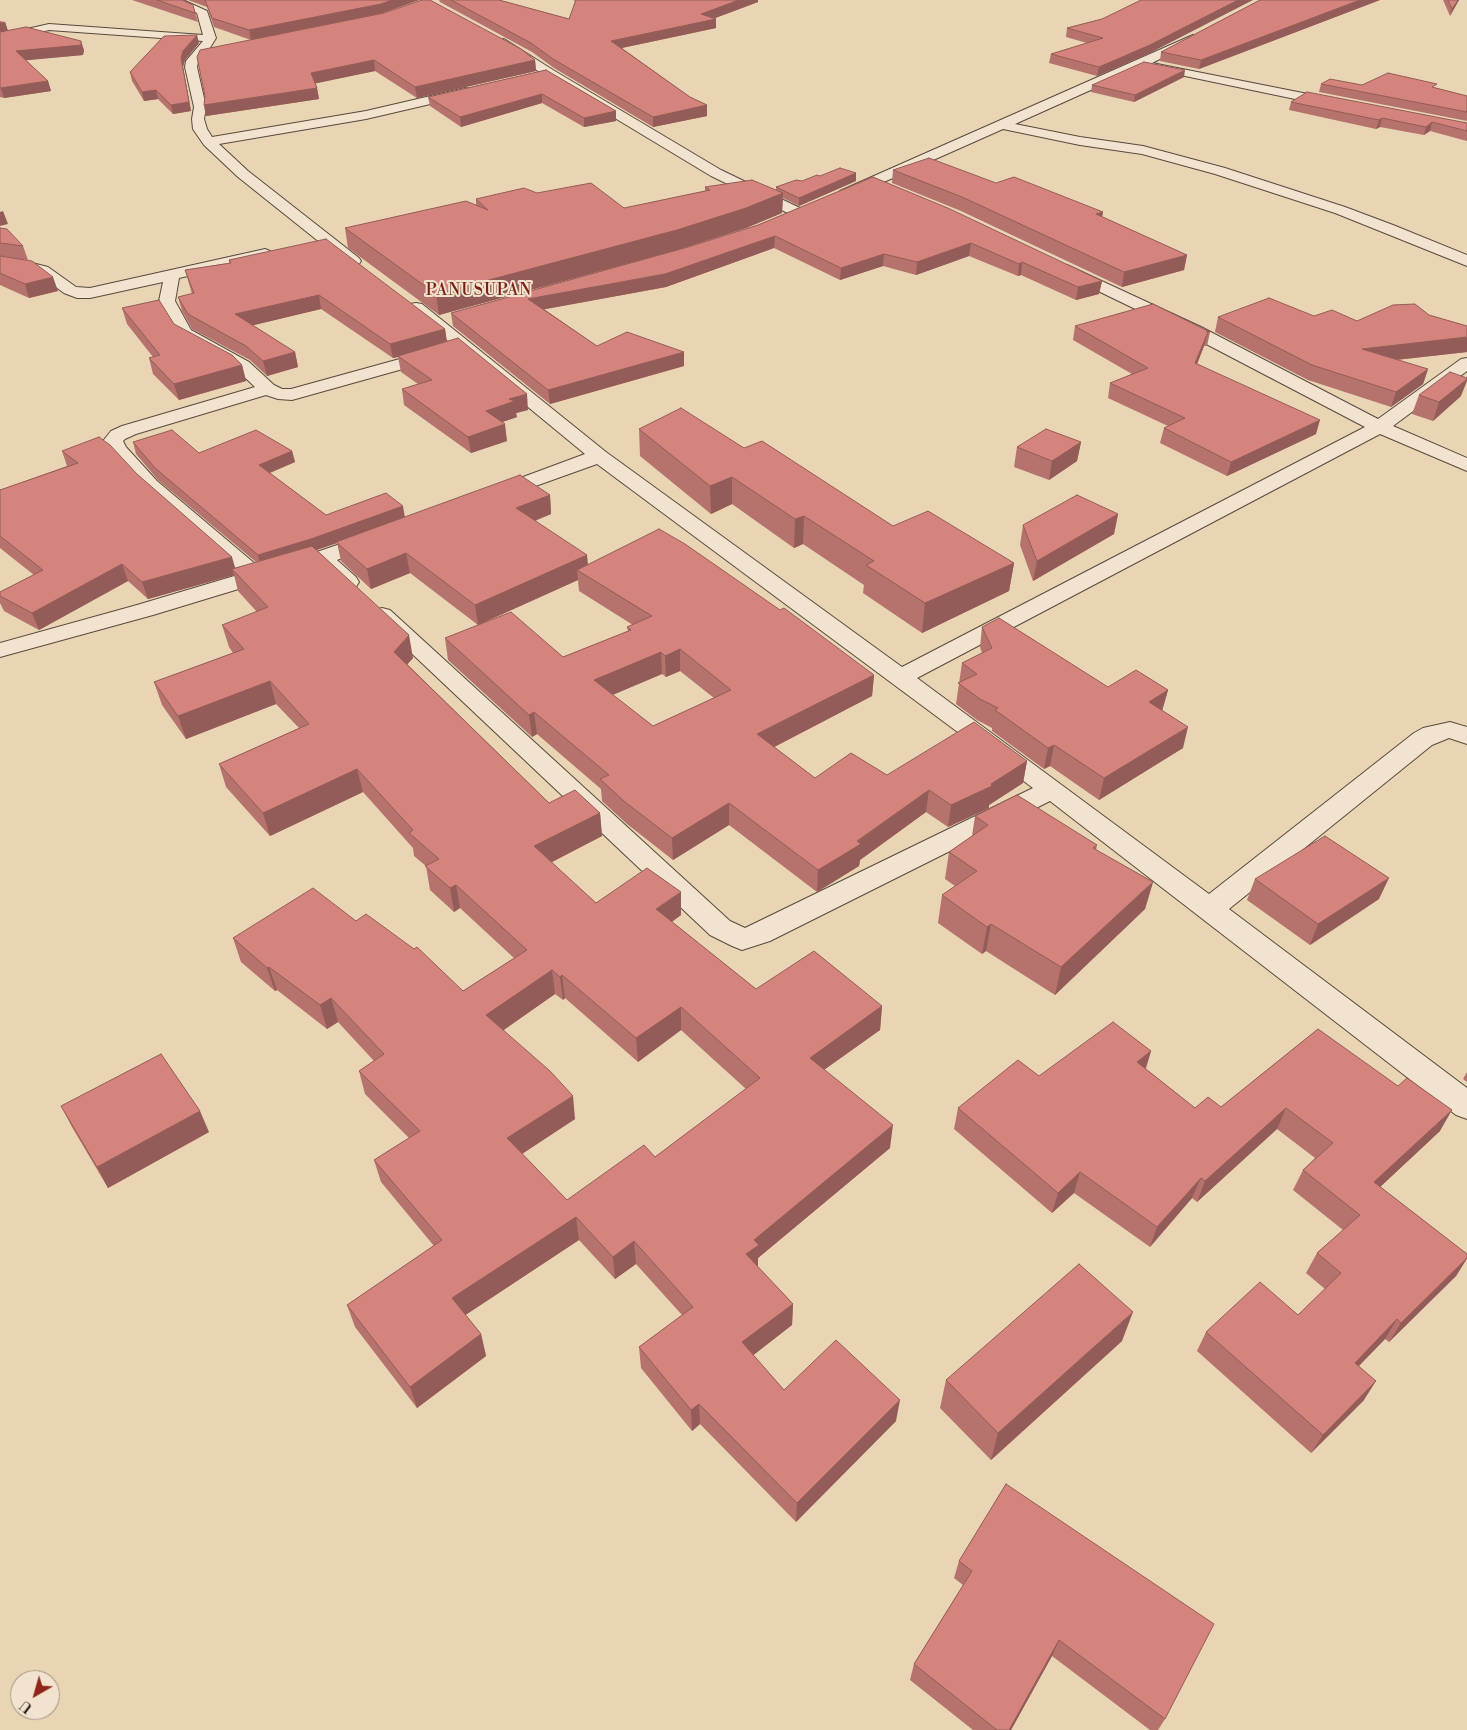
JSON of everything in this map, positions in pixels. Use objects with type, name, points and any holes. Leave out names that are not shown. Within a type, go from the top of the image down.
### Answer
[{"type":"street","points":[[174,0],[202,11],[210,38],[204,49],[206,54],[191,66],[200,107],[198,119],[200,129],[209,142],[315,242],[372,275]]},
{"type":"street","points":[[0,38],[49,27],[210,38]]},
{"type":"street","points":[[835,198],[1141,64],[1201,34]]},
{"type":"street","points":[[495,37],[527,56],[550,73],[716,173],[799,213]]},
{"type":"street","points":[[1141,64],[1352,106]]},
{"type":"street","points":[[530,77],[550,73]]},
{"type":"street","points":[[209,142],[366,115],[482,88]]},
{"type":"street","points":[[1002,125],[1080,141],[1143,150],[1220,171],[1340,210],[1467,261]]},
{"type":"street","points":[[872,182],[890,190]]},
{"type":"street","points":[[783,220],[817,206]]},
{"type":"street","points":[[0,263],[16,264],[42,270],[77,293],[101,292],[277,251]]},
{"type":"street","points":[[1053,263],[1195,331],[1379,427],[1467,465]]},
{"type":"street","points":[[172,275],[167,301],[176,321],[185,334],[244,366],[268,389],[278,394],[292,395],[464,346]]},
{"type":"street","points":[[396,293],[445,320],[464,346],[599,456],[1052,789],[1467,1106]]},
{"type":"street","points":[[900,678],[1379,427],[1467,363]]},
{"type":"street","points":[[256,576],[150,485],[118,450],[113,441],[118,435],[129,430],[268,389]]},
{"type":"street","points":[[470,503],[599,456]]},
{"type":"street","points":[[0,650],[145,610],[306,562],[396,530]]},
{"type":"street","points":[[306,562],[720,928],[742,940],[760,934],[1052,789]]},
{"type":"street","points":[[1210,909],[1423,739],[1432,734],[1450,730],[1467,736]]},
{"type":"building","points":[[157,0],[182,0],[193,5],[195,13]]},
{"type":"building","points":[[205,0],[392,0],[381,4],[249,30],[212,18]]},
{"type":"building","points":[[422,0],[430,0],[521,49],[535,60],[415,87],[374,60],[311,73],[317,88],[204,105],[205,96],[197,57],[200,50],[384,13]]},
{"type":"building","points":[[451,0],[499,0],[569,19],[576,0],[739,0],[701,14],[716,19],[611,41],[690,97],[707,105],[653,117],[553,59],[531,43]]},
{"type":"building","points":[[1141,0],[1238,0],[1150,45],[1099,67],[1051,54],[1103,38],[1067,28],[1102,19]]},
{"type":"building","points":[[1260,0],[1360,0],[1201,60],[1161,52]]},
{"type":"building","points":[[1448,0],[1458,0],[1452,9]]},
{"type":"building","points":[[26,27],[81,41],[81,45],[16,51],[48,81],[0,88],[0,32]]},
{"type":"building","points":[[197,35],[183,51],[181,58],[189,102],[171,105],[156,90],[142,92],[130,72],[164,36]]},
{"type":"building","points":[[1144,62],[1185,70],[1135,95],[1092,85]]},
{"type":"building","points":[[546,70],[616,111],[584,118],[542,94],[460,117],[428,97]]},
{"type":"building","points":[[1388,73],[1437,84],[1432,87],[1467,96],[1467,112],[1321,84],[1330,79],[1362,85]]},
{"type":"building","points":[[1307,92],[1467,123],[1467,131],[1432,122],[1426,127],[1382,118],[1379,120],[1291,102]]},
{"type":"building","points":[[929,158],[996,183],[1014,177],[1103,212],[1096,214],[1187,255],[1124,272],[962,197],[893,170]]},
{"type":"building","points":[[840,168],[856,173],[799,198],[776,187],[796,180],[802,181],[817,175],[820,176]]},
{"type":"building","points":[[873,177],[950,209],[1102,281],[1078,287],[1022,262],[1019,264],[971,243],[917,262],[884,254],[841,268],[775,236],[665,274],[528,299],[597,346],[627,332],[684,352],[548,390],[451,313],[688,247],[758,225]]},
{"type":"building","points":[[752,180],[783,193],[746,208],[677,230],[436,294],[345,228],[466,201],[488,210],[476,199],[524,188],[537,193],[591,183],[624,208],[710,190],[705,187]]},
{"type":"building","points":[[0,228],[7,229],[23,246],[0,243]]},
{"type":"building","points":[[326,239],[445,329],[390,344],[319,295],[235,314],[295,352],[263,361],[246,346],[188,314],[178,297],[194,293],[185,270],[231,263],[229,260]]},
{"type":"building","points":[[0,256],[32,261],[53,277],[25,284],[0,273]]},
{"type":"building","points":[[1269,298],[1314,316],[1332,310],[1357,321],[1393,305],[1415,304],[1429,315],[1467,326],[1467,337],[1362,349],[1428,369],[1396,392],[1312,365],[1218,317]]},
{"type":"building","points":[[159,300],[174,324],[232,355],[242,365],[174,384],[149,358],[160,355],[122,308]]},
{"type":"building","points":[[1153,304],[1210,332],[1206,331],[1208,332],[1195,363],[1320,420],[1231,462],[1164,428],[1185,418],[1110,383],[1148,368],[1075,326]]},
{"type":"building","points":[[458,338],[527,394],[509,399],[515,401],[486,411],[505,424],[468,437],[402,389],[432,380],[398,356]]},
{"type":"building","points":[[1450,372],[1467,379],[1439,402],[1419,395]]},
{"type":"building","points":[[681,408],[744,448],[762,441],[893,526],[928,511],[1014,563],[925,603],[866,565],[874,561],[804,516],[795,519],[732,477],[710,486],[639,429]]},
{"type":"building","points":[[1046,429],[1081,442],[1052,461],[1017,447]]},
{"type":"building","points":[[172,430],[199,453],[256,430],[292,451],[259,465],[326,515],[386,493],[403,506],[311,539],[258,555],[155,468],[133,442]]},
{"type":"building","points":[[99,437],[110,445],[137,474],[232,557],[142,582],[122,564],[32,613],[0,596],[0,592],[43,570],[0,536],[0,490],[78,463],[62,451]]},
{"type":"building","points":[[520,475],[550,495],[516,508],[587,555],[475,605],[406,553],[367,569],[336,542]]},
{"type":"building","points":[[1077,495],[1118,514],[1037,561],[1023,525]]},
{"type":"building","points":[[659,529],[685,544],[780,610],[784,608],[874,675],[757,734],[815,778],[851,753],[887,775],[974,722],[1027,761],[991,784],[992,786],[951,805],[929,790],[857,841],[861,844],[818,870],[729,803],[672,838],[625,802],[600,779],[609,775],[534,712],[529,715],[445,638],[511,612],[563,657],[631,630],[627,627],[652,616],[577,570]],"holes":[[[680,649],[731,690],[653,726],[594,680],[661,652],[665,656]]]},
{"type":"building","points":[[312,546],[409,635],[394,652],[549,803],[575,790],[600,813],[534,846],[596,903],[647,868],[681,892],[656,909],[756,989],[814,951],[882,1006],[810,1058],[893,1125],[754,1240],[759,1245],[746,1254],[793,1304],[742,1342],[784,1390],[836,1340],[900,1400],[797,1503],[699,1404],[691,1410],[639,1347],[693,1307],[634,1241],[613,1257],[576,1217],[452,1298],[481,1334],[410,1387],[347,1305],[442,1240],[374,1160],[420,1131],[359,1071],[384,1054],[331,998],[320,1005],[269,967],[267,968],[233,938],[313,888],[356,921],[366,914],[414,949],[417,947],[463,991],[527,950],[456,885],[450,888],[425,866],[439,859],[409,833],[413,830],[357,769],[263,813],[219,764],[309,724],[270,681],[178,716],[154,682],[244,649],[222,625],[268,607],[232,569]],"holes":[[[552,970],[560,977],[562,975],[636,1038],[681,1007],[760,1078],[655,1157],[644,1145],[567,1200],[507,1138],[573,1096],[550,1071],[486,1015]]]},
{"type":"building","points":[[999,618],[1108,687],[1136,670],[1168,690],[1149,702],[1188,727],[1104,778],[1054,745],[1048,748],[995,710],[998,708],[980,699],[958,683],[977,674],[962,663],[992,648],[982,627]]},
{"type":"building","points":[[1017,795],[1097,845],[1093,848],[1153,882],[1061,967],[991,924],[987,927],[942,895],[977,871],[949,852],[988,825],[975,816]]},
{"type":"building","points":[[1325,836],[1389,878],[1318,924],[1255,879]]},
{"type":"building","points":[[1113,1022],[1151,1051],[1137,1062],[1195,1108],[1208,1097],[1221,1107],[1318,1029],[1398,1086],[1407,1078],[1452,1110],[1374,1182],[1467,1254],[1467,1258],[1401,1323],[1397,1319],[1355,1363],[1376,1381],[1323,1435],[1206,1332],[1260,1282],[1298,1315],[1341,1273],[1317,1253],[1360,1215],[1303,1170],[1333,1143],[1286,1108],[1205,1181],[1201,1178],[1157,1227],[1080,1172],[1058,1193],[958,1108],[1018,1060],[1039,1076]]},
{"type":"building","points":[[161,1054],[200,1111],[97,1167],[61,1106]]},
{"type":"building","points":[[1079,1264],[1133,1312],[998,1433],[946,1380]]},
{"type":"building","points":[[1006,1484],[1214,1624],[1165,1719],[1059,1640],[1009,1730],[997,1730],[914,1664],[972,1571],[959,1561]]},
{"type":"district","name":"PANUSUPAN","points":[[479,291]]}]
